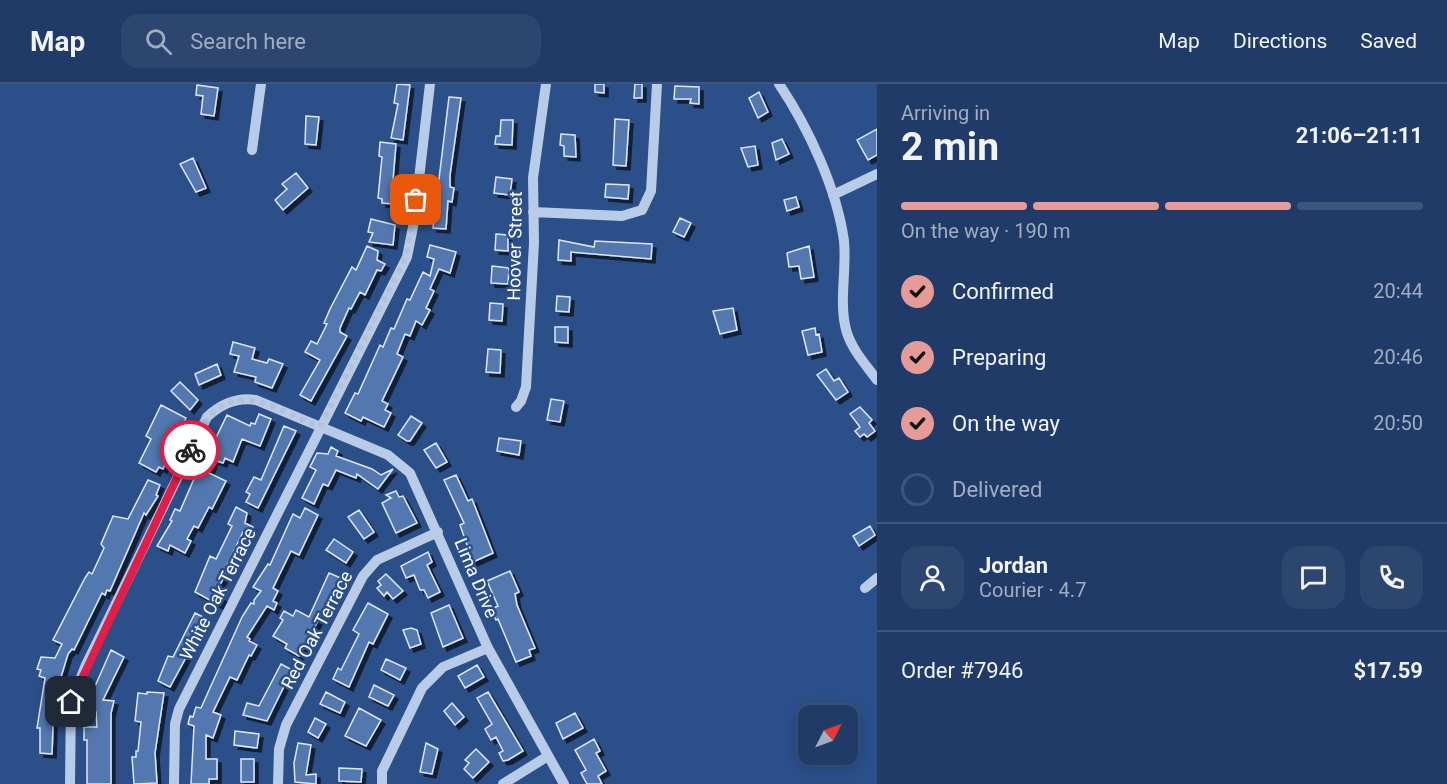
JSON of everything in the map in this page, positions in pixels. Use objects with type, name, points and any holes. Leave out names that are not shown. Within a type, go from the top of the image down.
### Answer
[{"type":"street","points":[[252,150],[261,84]]},
{"type":"street","name":"White Oak Terrace","points":[[174,784],[175,724],[179,709],[406,257],[414,222],[430,84]]},
{"type":"street","name":"Hoover Street","points":[[516,407],[526,387],[533,178],[546,84]]},
{"type":"street","points":[[533,212],[622,216],[642,210],[651,191],[657,84]]},
{"type":"street","points":[[779,84],[807,134],[834,195],[844,242],[845,324],[854,349],[877,380]]},
{"type":"street","points":[[834,195],[877,174]]},
{"type":"street","name":"Lima Drive","points":[[70,784],[69,720],[73,696],[207,417],[222,406],[246,399],[388,455],[405,466],[415,479],[488,648],[564,784]]},
{"type":"street","name":"Red Oak Terrace","points":[[278,784],[279,749],[286,725],[363,576],[377,560],[438,532]]},
{"type":"street","points":[[865,588],[877,578]]},
{"type":"street","points":[[382,784],[382,771],[422,688],[443,667],[488,648]]},
{"type":"street","points":[[503,784],[548,756]]},
{"type":"building","points":[[397,84],[410,85],[403,140],[391,138],[398,104],[394,103]]},
{"type":"building","points":[[595,84],[604,84],[604,93],[595,92]]},
{"type":"building","points":[[635,84],[642,84],[642,98],[634,98]]},
{"type":"building","points":[[197,85],[218,88],[214,116],[201,114],[203,96],[196,95]]},
{"type":"building","points":[[675,86],[699,87],[699,104],[690,103],[691,99],[674,99]]},
{"type":"building","points":[[759,92],[768,112],[758,118],[749,98]]},
{"type":"building","points":[[449,97],[461,98],[450,175],[450,187],[454,188],[452,202],[448,201],[446,229],[433,228]]},
{"type":"building","points":[[306,116],[319,117],[316,145],[305,144]]},
{"type":"building","points":[[615,119],[629,120],[626,166],[613,165]]},
{"type":"building","points":[[501,120],[513,120],[512,145],[495,144],[496,136],[500,136]]},
{"type":"building","points":[[877,129],[877,155],[868,160],[857,140]]},
{"type":"building","points":[[561,134],[575,135],[576,157],[564,156],[564,146],[560,145]]},
{"type":"building","points":[[782,139],[789,154],[776,160],[772,143]]},
{"type":"building","points":[[380,142],[396,144],[393,180],[397,180],[394,204],[382,203],[382,199],[378,198],[382,157],[379,156]]},
{"type":"building","points":[[755,146],[758,165],[748,167],[741,148]]},
{"type":"building","points":[[193,158],[206,188],[196,192],[180,164]]},
{"type":"building","points":[[296,173],[308,188],[283,210],[275,200],[287,189],[282,184]]},
{"type":"building","points":[[496,177],[512,179],[510,195],[494,193]]},
{"type":"building","points":[[606,184],[629,185],[628,199],[605,197]]},
{"type":"building","points":[[796,197],[799,207],[787,211],[784,200]]},
{"type":"building","points":[[680,218],[691,223],[684,237],[673,232]]},
{"type":"building","points":[[371,219],[395,225],[393,245],[369,242],[373,233],[368,232]]},
{"type":"building","points":[[496,234],[508,235],[508,251],[495,250]]},
{"type":"building","points":[[559,240],[594,247],[595,241],[652,244],[651,259],[571,252],[571,261],[558,260]]},
{"type":"building","points":[[430,245],[456,252],[450,273],[439,269],[430,289],[434,291],[426,308],[430,310],[422,325],[416,321],[410,336],[405,334],[397,354],[403,357],[382,401],[388,404],[385,410],[391,413],[384,427],[363,417],[361,421],[345,413],[355,393],[358,394],[380,345],[383,347],[391,328],[394,329],[407,299],[410,300],[423,272],[430,276],[434,259],[427,257]]},
{"type":"building","points":[[367,246],[378,251],[377,260],[385,264],[381,271],[377,270],[365,295],[360,292],[351,309],[349,308],[340,328],[340,332],[347,336],[311,401],[300,395],[320,360],[305,352],[311,341],[317,344],[327,324],[324,323],[330,309],[352,267],[356,270]]},
{"type":"building","points":[[809,246],[814,277],[801,279],[799,266],[789,267],[787,253]]},
{"type":"building","points":[[492,266],[509,268],[508,284],[491,283]]},
{"type":"building","points":[[557,296],[570,297],[569,312],[556,311]]},
{"type":"building","points":[[490,303],[503,304],[502,321],[489,320]]},
{"type":"building","points":[[733,308],[737,330],[720,334],[713,311]]},
{"type":"building","points":[[555,327],[568,327],[568,343],[555,342]]},
{"type":"building","points":[[815,328],[816,335],[819,334],[822,352],[808,355],[802,331]]},
{"type":"building","points":[[233,342],[255,348],[252,359],[267,363],[269,359],[283,364],[272,388],[255,382],[256,377],[234,372],[239,356],[230,354]]},
{"type":"building","points":[[488,349],[501,350],[500,373],[486,372]]},
{"type":"building","points":[[217,364],[221,375],[199,385],[195,374]]},
{"type":"building","points":[[826,369],[834,381],[839,378],[848,392],[836,400],[817,375]]},
{"type":"building","points":[[180,382],[198,400],[190,410],[171,391]]},
{"type":"building","points":[[551,399],[564,401],[560,422],[547,420]]},
{"type":"building","points":[[161,405],[186,418],[163,469],[159,467],[156,472],[139,463],[151,439],[146,436]]},
{"type":"building","points":[[860,407],[872,420],[869,423],[875,431],[867,437],[864,434],[860,437],[855,431],[860,427],[850,414]]},
{"type":"building","points":[[259,414],[271,419],[260,446],[242,439],[233,462],[225,458],[223,463],[214,460],[209,473],[226,481],[212,509],[209,507],[198,528],[194,526],[187,539],[191,541],[185,553],[170,545],[168,551],[157,546],[172,521],[170,520],[175,509],[180,511],[207,449],[210,450],[227,415],[250,426],[251,423],[255,424]]},
{"type":"building","points":[[411,416],[422,423],[410,441],[407,441],[398,435]]},
{"type":"building","points":[[284,426],[296,431],[258,508],[246,502],[250,494],[246,492],[254,477],[261,480]]},
{"type":"building","points":[[499,438],[521,441],[519,455],[497,451]]},
{"type":"building","points":[[436,443],[447,462],[436,468],[424,450]]},
{"type":"building","points":[[331,447],[338,451],[336,456],[372,469],[381,475],[393,469],[378,489],[357,474],[356,478],[336,470],[328,486],[323,484],[314,504],[302,498],[316,470],[310,467],[317,453],[328,454]]},
{"type":"building","points":[[456,475],[468,501],[472,499],[493,553],[473,562],[460,525],[464,523],[444,480]]},
{"type":"building","points":[[148,480],[160,485],[156,495],[158,496],[146,515],[144,513],[110,591],[107,590],[105,595],[102,593],[74,650],[72,649],[68,654],[54,700],[52,754],[40,753],[40,728],[37,728],[45,678],[39,676],[41,670],[37,669],[41,657],[55,658],[62,644],[53,640],[85,578],[89,572],[92,574],[104,548],[101,544],[113,516],[128,519]]},
{"type":"building","points":[[396,491],[399,497],[403,496],[417,523],[396,533],[382,503],[391,498],[386,495]]},
{"type":"building","points":[[236,507],[247,513],[245,523],[253,527],[249,535],[243,532],[227,565],[230,566],[215,594],[223,598],[219,605],[195,592],[210,556],[216,559],[232,526],[228,524]]},
{"type":"building","points":[[305,508],[318,515],[299,555],[291,551],[273,588],[278,591],[273,601],[277,603],[274,610],[267,606],[247,637],[249,641],[257,645],[251,656],[249,655],[237,680],[230,677],[213,712],[221,715],[213,738],[206,735],[206,759],[217,759],[217,779],[209,779],[209,784],[191,784],[194,726],[188,724],[190,716],[193,717],[196,707],[201,708],[242,617],[251,603],[254,604],[254,600],[261,591],[253,587],[268,564],[270,565],[293,514],[300,518]]},
{"type":"building","points":[[359,510],[374,532],[364,539],[348,517]]},
{"type":"building","points":[[870,526],[875,535],[859,546],[853,536]]},
{"type":"building","points":[[334,539],[353,552],[346,563],[326,550]]},
{"type":"building","points":[[428,552],[432,562],[427,565],[440,592],[428,598],[424,590],[420,590],[414,575],[406,578],[401,566]]},
{"type":"building","points":[[510,571],[519,592],[515,594],[517,605],[535,648],[529,650],[531,656],[516,662],[498,619],[496,620],[491,609],[498,606],[487,581]]},
{"type":"building","points":[[329,573],[341,578],[299,656],[285,648],[287,644],[273,636],[283,620],[280,618],[284,611],[293,616],[296,610],[309,617]]},
{"type":"building","points":[[386,574],[403,591],[393,599],[387,592],[384,596],[377,588],[381,585],[378,581]]},
{"type":"building","points":[[368,603],[388,614],[373,644],[369,642],[349,687],[333,679],[338,668],[341,670],[359,634],[353,630]]},
{"type":"building","points":[[449,605],[463,638],[443,647],[431,613]]},
{"type":"building","points":[[195,613],[205,618],[204,624],[170,687],[158,681],[168,656],[173,657]]},
{"type":"building","points":[[411,628],[417,630],[421,644],[410,648],[403,630]]},
{"type":"building","points":[[111,650],[124,657],[103,700],[114,701],[111,713],[111,784],[87,784],[87,740],[84,740],[84,727],[97,727],[96,712],[85,711],[87,692],[92,693]]},
{"type":"building","points":[[386,659],[406,668],[400,680],[381,670]]},
{"type":"building","points":[[281,664],[292,670],[267,721],[243,715],[247,703],[259,706]]},
{"type":"building","points":[[477,665],[484,677],[465,688],[458,676]]},
{"type":"building","points":[[374,685],[394,695],[388,706],[369,697]]},
{"type":"building","points":[[147,692],[164,693],[155,753],[157,783],[134,784],[132,757],[136,757],[136,751],[138,751],[141,722],[135,721],[138,693],[147,694]]},
{"type":"building","points":[[326,692],[345,702],[340,713],[320,704]]},
{"type":"building","points":[[488,692],[523,751],[508,760],[503,761],[499,753],[503,751],[496,737],[491,740],[485,729],[492,724],[477,698]]},
{"type":"building","points":[[452,703],[464,717],[455,725],[444,711]]},
{"type":"building","points":[[359,708],[381,720],[366,746],[345,736]]},
{"type":"building","points":[[575,713],[583,728],[563,739],[556,723]]},
{"type":"building","points":[[315,718],[326,724],[318,738],[308,732]]},
{"type":"building","points":[[235,731],[259,734],[257,748],[234,745]]},
{"type":"building","points":[[594,739],[600,751],[596,753],[606,771],[598,776],[602,784],[587,784],[581,773],[586,770],[575,750]]},
{"type":"building","points":[[298,743],[311,745],[306,775],[316,774],[316,784],[295,782],[294,763]]},
{"type":"building","points":[[426,743],[438,749],[432,774],[420,772]]},
{"type":"building","points":[[476,749],[489,762],[473,778],[464,769],[469,763],[465,760]]},
{"type":"building","points":[[241,759],[254,759],[254,782],[241,782]]},
{"type":"building","points":[[339,768],[362,769],[361,782],[339,781]]},
{"type":"way so far","points":[[190,450],[207,417],[233,400],[256,400],[320,427],[406,257],[414,222],[416,200]]},
{"type":"route","points":[[71,702],[108,618],[190,450]]}]
